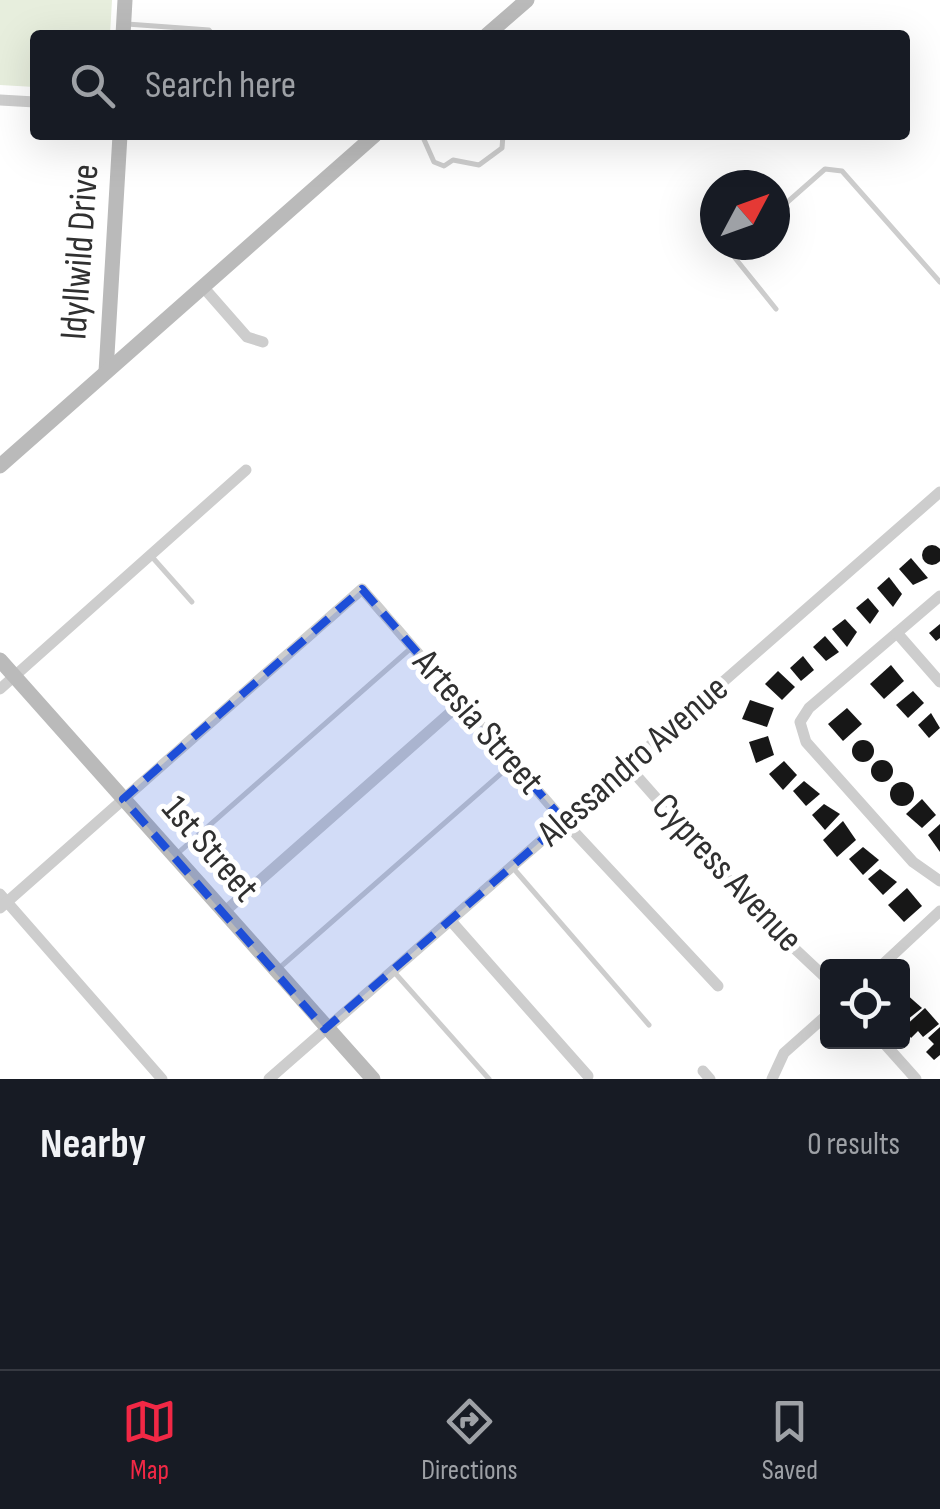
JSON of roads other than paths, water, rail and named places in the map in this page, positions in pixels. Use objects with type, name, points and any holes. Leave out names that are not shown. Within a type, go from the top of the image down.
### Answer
[{"type":"street","points":[[124,29],[125,0]]},
{"type":"street","points":[[494,30],[527,0]]},
{"type":"street","points":[[0,100],[30,102]]},
{"type":"street","name":"Idyllwild Drive","points":[[106,372],[120,140]]},
{"type":"street","points":[[0,466],[369,140]]},
{"type":"street","points":[[204,288],[247,337],[263,342]]},
{"type":"street","points":[[0,688],[246,470]]},
{"type":"street","name":"Alessandro Avenue","points":[[268,1079],[940,492]]},
{"type":"street","name":"Artesia Street","points":[[123,799],[362,589],[564,821],[718,986]]},
{"type":"street","points":[[940,596],[809,708],[800,722],[806,742],[913,862],[940,880]]},
{"type":"street","points":[[897,633],[940,682]]},
{"type":"street","name":"1st Street","points":[[0,660],[373,1079]]},
{"type":"street","points":[[223,913],[461,703]]},
{"type":"street","name":"Cypress Avenue","points":[[627,765],[763,919],[820,972]]},
{"type":"street","points":[[123,799],[2,901],[162,1079]]},
{"type":"street","points":[[889,959],[940,912]]},
{"type":"street","points":[[451,921],[588,1076]]},
{"type":"street","points":[[779,1077],[784,1053],[820,1021]]},
{"type":"street","points":[[889,1049],[916,1079]]},
{"type":"lane","points":[[124,29],[209,30]]},
{"type":"lane","points":[[424,140],[434,162],[444,166],[453,160],[480,166],[502,148],[503,140]]},
{"type":"lane","points":[[790,200],[825,169],[842,171],[940,282]]},
{"type":"lane","points":[[737,260],[776,310]]},
{"type":"lane","points":[[150,556],[192,602]]},
{"type":"lane","points":[[174,857],[412,647]]},
{"type":"lane","points":[[275,972],[514,763]]},
{"type":"lane","points":[[512,867],[649,1026]]},
{"type":"lane","points":[[392,971],[488,1079]]}]
